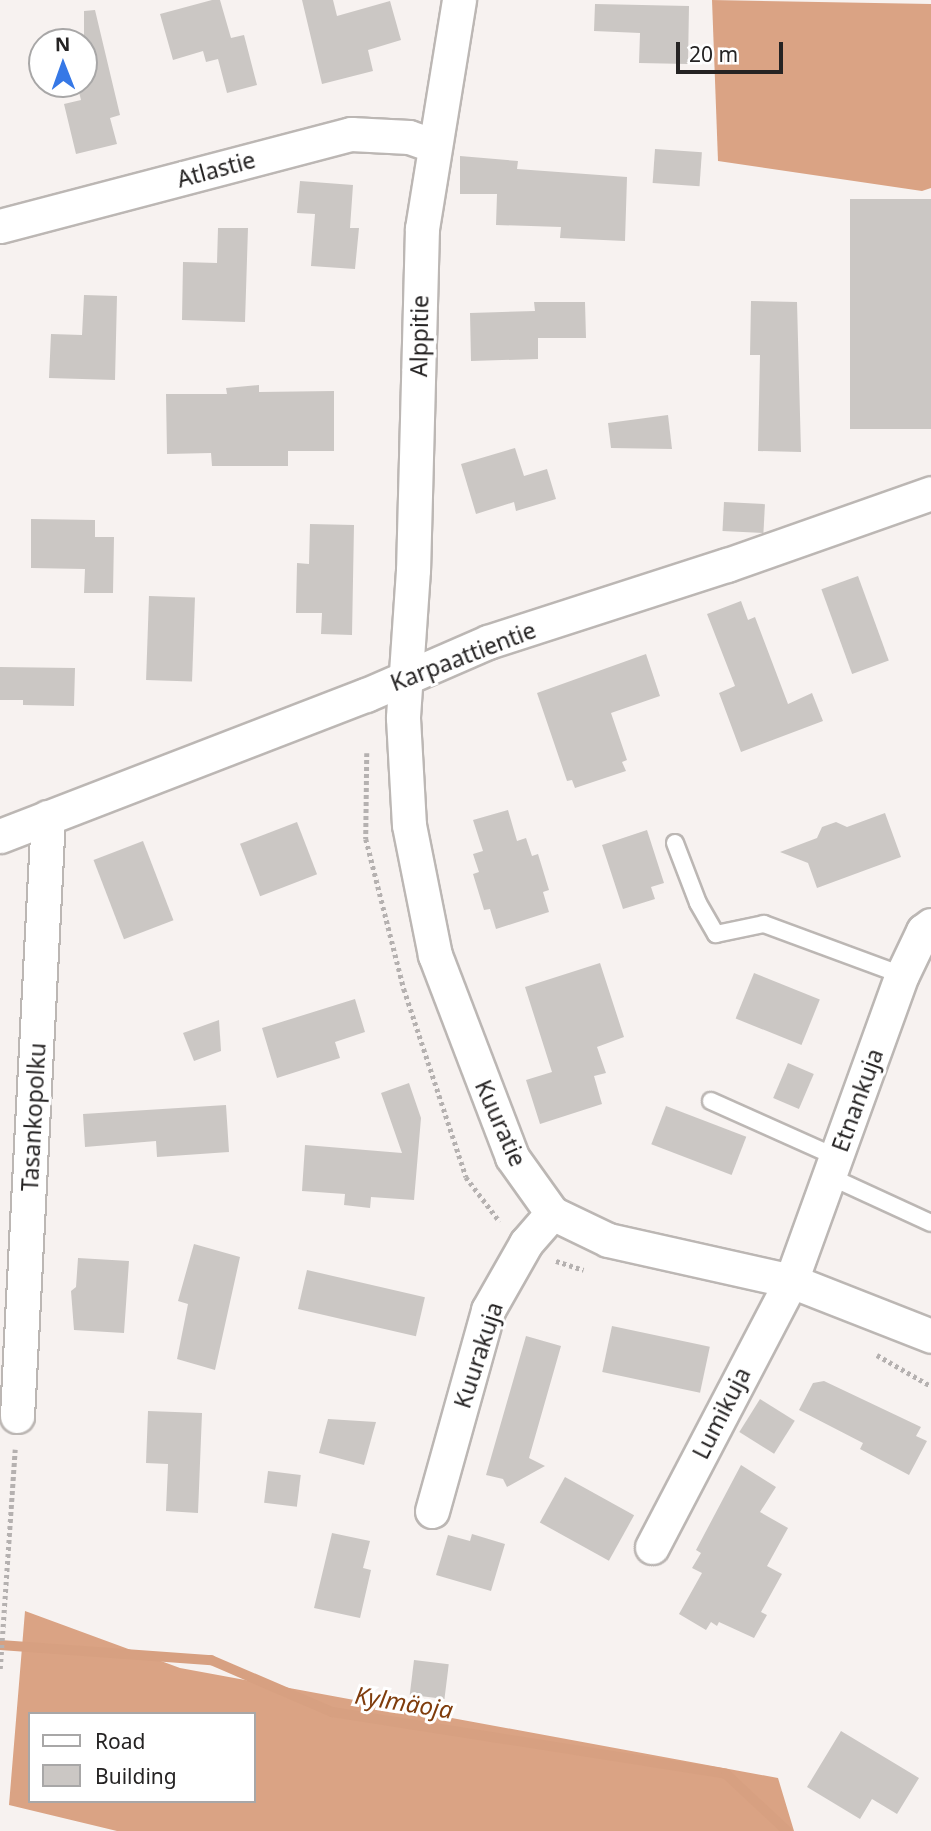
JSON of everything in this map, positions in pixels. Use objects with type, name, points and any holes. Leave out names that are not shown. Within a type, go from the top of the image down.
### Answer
[{"type":"street","name":"Alppitie","points":[[407,676],[422,228],[432,145],[459,0]]},
{"type":"street","name":"Atlastie","points":[[0,226],[351,134],[409,137],[432,145]]},
{"type":"street","name":"Karpaattientie","points":[[0,836],[488,642],[727,565],[931,493]]},
{"type":"street","name":"Kuuratie","points":[[407,676],[403,718],[410,825],[435,955],[512,1157],[552,1213],[608,1240],[790,1281],[931,1336]]},
{"type":"street","name":"Tasankopolku","points":[[17,1416],[48,817]]},
{"type":"street","name":"Etnankuja","points":[[790,1281],[902,975],[923,931],[931,925]]},
{"type":"street","name":"Kuurakuja","points":[[432,1511],[488,1310],[526,1243],[552,1213]]},
{"type":"street","name":"Lumikuja","points":[[652,1546],[790,1281]]},
{"type":"lane","points":[[675,843],[698,903],[716,934],[764,925],[902,975]]},
{"type":"lane","points":[[711,1101],[931,1223]]},
{"type":"path","points":[[403,718],[369,732],[365,798],[371,861],[404,989],[462,1166],[492,1216],[526,1243],[560,1264],[597,1273]]},
{"type":"path","points":[[869,1350],[931,1386]]},
{"type":"path","points":[[0,1670],[17,1416]]},
{"type":"shaded area","points":[[712,0],[931,4],[931,188],[922,191],[718,161]]},
{"type":"shaded area","points":[[25,1611],[180,1668],[778,1778],[794,1831],[117,1831],[9,1805]]},
{"type":"building","points":[[220,0],[231,38],[244,35],[257,85],[227,93],[218,59],[206,62],[203,51],[173,60],[160,14]]},
{"type":"building","points":[[302,0],[333,0],[337,16],[390,1],[401,40],[368,50],[373,71],[322,84]]},
{"type":"building","points":[[595,4],[689,6],[688,64],[639,63],[640,33],[594,31]]},
{"type":"building","points":[[95,10],[120,115],[110,118],[117,144],[76,154],[64,104],[80,98],[98,98],[98,28],[84,28],[84,11]]},
{"type":"building","points":[[655,149],[702,152],[700,186],[653,183]]},
{"type":"building","points":[[460,156],[518,161],[517,169],[627,177],[625,241],[560,238],[561,227],[496,225],[497,194],[460,194]]},
{"type":"building","points":[[300,181],[353,185],[350,228],[359,228],[355,269],[311,266],[315,214],[297,213]]},
{"type":"building","points":[[850,199],[931,199],[931,429],[850,429]]},
{"type":"building","points":[[218,228],[248,228],[245,322],[182,320],[183,262],[217,263]]},
{"type":"building","points":[[84,295],[117,296],[115,380],[49,378],[51,334],[82,335]]},
{"type":"building","points":[[751,301],[797,302],[801,452],[758,451],[760,355],[750,355]]},
{"type":"building","points":[[534,302],[585,302],[586,338],[538,338],[538,359],[471,361],[470,313],[535,311]]},
{"type":"building","points":[[259,385],[259,392],[334,391],[334,451],[288,451],[288,466],[212,466],[211,453],[167,454],[166,394],[227,394],[226,388]]},
{"type":"building","points":[[668,415],[672,449],[611,448],[608,423]]},
{"type":"building","points":[[515,448],[524,476],[547,469],[556,499],[516,511],[514,502],[476,514],[461,464]]},
{"type":"building","points":[[724,502],[765,504],[763,533],[722,531]]},
{"type":"building","points":[[31,519],[95,520],[95,537],[114,537],[113,593],[84,593],[85,569],[31,568]]},
{"type":"building","points":[[310,524],[354,525],[352,635],[321,634],[322,613],[296,613],[297,563],[309,564]]},
{"type":"building","points":[[858,576],[889,661],[852,674],[821,589]]},
{"type":"building","points":[[149,596],[195,598],[192,682],[146,680]]},
{"type":"building","points":[[741,601],[748,620],[755,617],[788,704],[812,693],[823,721],[741,752],[719,693],[735,686],[707,614]]},
{"type":"building","points":[[646,654],[660,696],[611,713],[627,760],[622,762],[626,771],[575,788],[572,780],[567,781],[537,693]]},
{"type":"building","points":[[0,667],[75,668],[74,706],[23,705],[23,700],[0,700]]},
{"type":"building","points":[[508,810],[517,841],[526,838],[532,856],[538,854],[549,890],[543,892],[549,912],[496,929],[490,909],[484,910],[473,874],[479,872],[473,854],[483,851],[473,820]]},
{"type":"building","points":[[885,813],[901,857],[817,888],[808,863],[780,852],[817,838],[822,827],[836,822],[847,827]]},
{"type":"building","points":[[297,822],[317,874],[260,896],[240,844]]},
{"type":"building","points":[[647,830],[664,883],[651,887],[655,899],[623,909],[602,845]]},
{"type":"building","points":[[143,841],[173,920],[124,939],[94,860]]},
{"type":"building","points":[[600,963],[624,1037],[597,1047],[606,1073],[594,1076],[602,1104],[540,1124],[526,1080],[552,1072],[525,987]]},
{"type":"building","points":[[754,973],[820,1000],[801,1045],[736,1018]]},
{"type":"building","points":[[355,999],[365,1032],[335,1042],[340,1058],[277,1078],[262,1028]]},
{"type":"building","points":[[219,1020],[221,1051],[194,1061],[183,1033]]},
{"type":"building","points":[[788,1063],[814,1074],[799,1109],[773,1098]]},
{"type":"building","points":[[409,1083],[421,1118],[414,1200],[371,1197],[370,1208],[344,1205],[345,1194],[302,1191],[305,1145],[402,1153],[381,1093]]},
{"type":"building","points":[[226,1105],[229,1152],[157,1157],[156,1141],[85,1147],[83,1114]]},
{"type":"building","points":[[666,1106],[746,1137],[732,1175],[651,1144]]},
{"type":"building","points":[[194,1244],[240,1257],[215,1370],[177,1359],[188,1304],[178,1301]]},
{"type":"building","points":[[78,1258],[129,1261],[124,1333],[74,1330],[71,1291],[76,1287]]},
{"type":"building","points":[[307,1270],[425,1297],[416,1336],[298,1309]]},
{"type":"building","points":[[612,1326],[710,1347],[700,1393],[602,1372]]},
{"type":"building","points":[[526,1336],[561,1346],[529,1458],[545,1466],[507,1487],[503,1479],[486,1475]]},
{"type":"building","points":[[824,1381],[921,1427],[916,1436],[927,1441],[909,1475],[860,1449],[863,1443],[799,1410],[813,1383]]},
{"type":"building","points":[[760,1399],[795,1421],[774,1454],[739,1432]]},
{"type":"building","points":[[148,1411],[202,1413],[198,1513],[166,1511],[168,1464],[146,1463]]},
{"type":"building","points":[[328,1419],[376,1422],[364,1465],[319,1453]]},
{"type":"building","points":[[741,1465],[776,1487],[760,1512],[788,1528],[767,1566],[782,1574],[761,1612],[767,1615],[754,1638],[719,1622],[717,1626],[711,1622],[706,1630],[679,1614],[702,1573],[692,1568],[701,1553],[696,1550]]},
{"type":"building","points":[[268,1471],[301,1475],[297,1507],[264,1503]]},
{"type":"building","points":[[565,1477],[634,1515],[609,1561],[540,1522]]},
{"type":"building","points":[[332,1533],[370,1541],[363,1568],[371,1570],[360,1618],[314,1608]]},
{"type":"building","points":[[472,1534],[505,1544],[491,1591],[436,1575],[448,1535],[470,1541]]},
{"type":"building","points":[[414,1660],[449,1664],[444,1699],[410,1695]]},
{"type":"building","points":[[841,1731],[919,1778],[897,1814],[872,1799],[860,1819],[807,1787]]},
{"type":"waterway","name":"Kylmäoja","points":[[0,1645],[211,1660],[332,1712],[726,1774],[787,1831]]}]
